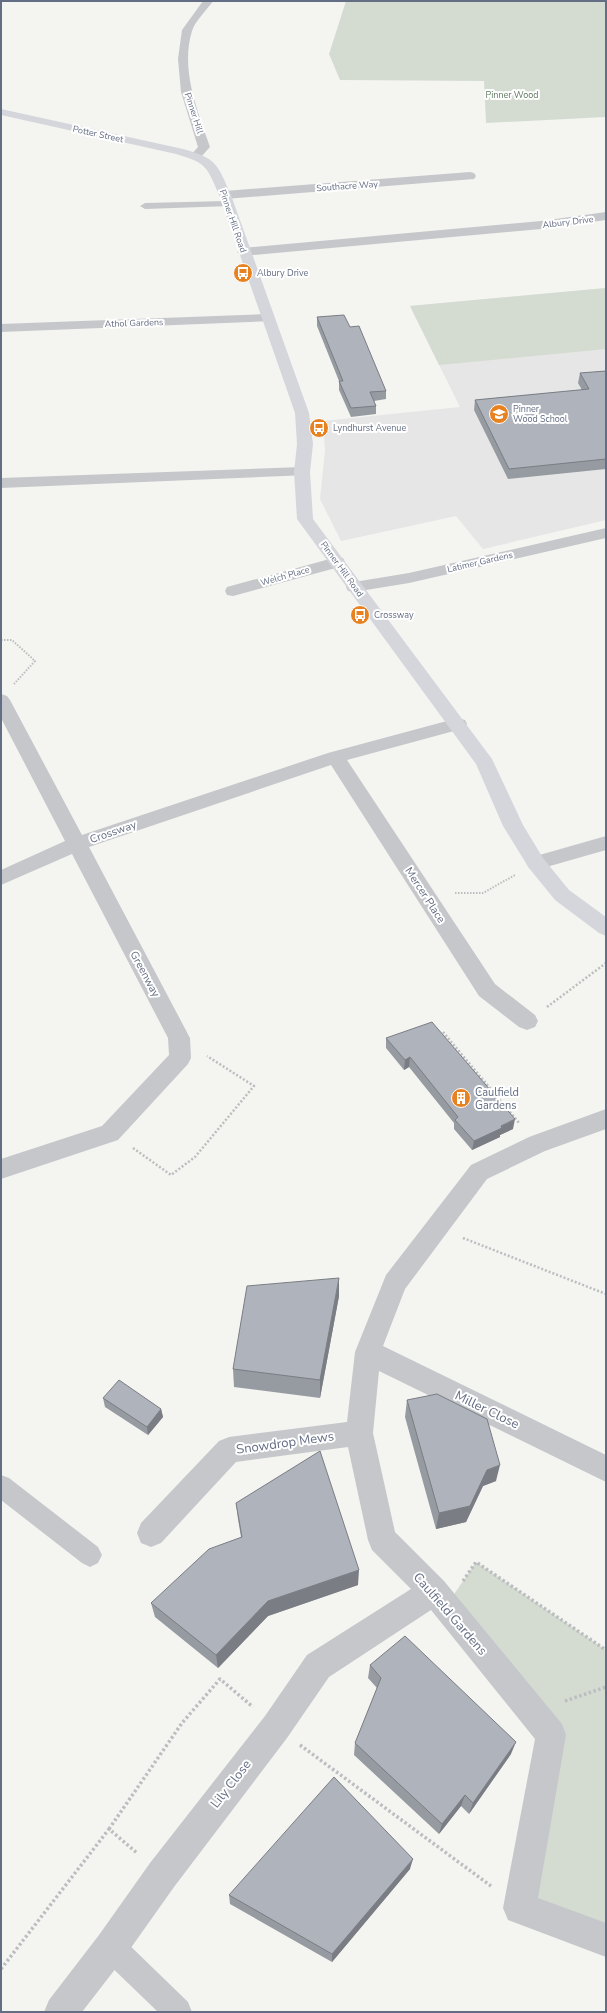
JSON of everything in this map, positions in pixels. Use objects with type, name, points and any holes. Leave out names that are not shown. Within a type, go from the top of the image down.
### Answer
[{"type":"street","name":"Pinner Hill","points":[[196,156],[204,147],[186,92],[183,59],[188,30],[208,1]]},
{"type":"street","name":"Potter Street","points":[[1,112],[196,156]]},
{"type":"street","name":"Pinner Hill Road","points":[[196,156],[212,166],[226,199],[302,413],[305,444],[302,472],[305,519],[354,587],[458,724],[485,763],[513,826],[536,863],[562,895],[606,928]]},
{"type":"street","name":"Southacre Way","points":[[226,199],[470,176]]},
{"type":"street","name":"Albury Drive","points":[[244,252],[541,225],[606,216]]},
{"type":"street","name":"Athol Gardens","points":[[1,328],[267,318]]},
{"type":"street","points":[[1,483],[302,472]]},
{"type":"street","name":"Latimer Gardens","points":[[354,587],[409,578],[606,533]]},
{"type":"street","name":"Welch Place","points":[[233,591],[337,562]]},
{"type":"street","name":"Greenway","points":[[1,1169],[110,1133],[180,1058],[179,1038],[77,844],[6,694]]},
{"type":"street","name":"Crossway","points":[[1,878],[77,844],[335,758],[458,724]]},
{"type":"street","name":"Mercer Place","points":[[335,758],[487,990],[527,1021]]},
{"type":"street","points":[[536,863],[606,843]]},
{"type":"street","name":"Caulfield Gardens","points":[[520,1908],[551,1735],[440,1598],[382,1540],[359,1433],[368,1352],[395,1283],[479,1172],[537,1144],[606,1120]]},
{"type":"street","name":"Miller Close","points":[[368,1352],[606,1469]]},
{"type":"street","name":"Snowdrop Mews","points":[[151,1533],[229,1450],[359,1433]]},
{"type":"street","name":"Lily Close","points":[[61,2012],[111,1948],[162,1875],[276,1726],[318,1666],[440,1598]]},
{"type":"street","points":[[520,1908],[606,1940]]},
{"type":"lane","points":[[145,206],[226,199]]},
{"type":"lane","points":[[1,1486],[90,1555]]},
{"type":"lane","points":[[111,1948],[178,2012]]},
{"type":"path","points":[[1,640],[12,640],[35,662],[6,694]]},
{"type":"path","points":[[423,893],[483,893],[536,863]]},
{"type":"path","points":[[527,1021],[606,963]]},
{"type":"path","points":[[443,1032],[537,1144]]},
{"type":"path","points":[[110,1133],[171,1175],[195,1157],[254,1086],[179,1038]]},
{"type":"path","points":[[437,1227],[606,1294]]},
{"type":"path","points":[[440,1598],[476,1562],[606,1650]]},
{"type":"path","points":[[1,1969],[109,1829],[182,1724],[220,1679],[276,1726],[520,1908]]},
{"type":"path","points":[[533,1712],[606,1687]]},
{"type":"path","points":[[109,1829],[162,1875]]},
{"type":"shaded area","name":"Pinner Wood School","points":[[606,288],[606,520],[483,549],[456,516],[341,541],[320,499],[325,451],[323,421],[460,407],[410,306]]},
{"type":"green space","name":"Pinner Wood","points":[[346,1],[606,1],[606,117],[486,123],[484,81],[340,80],[329,54]]},
{"type":"green space","points":[[606,288],[606,349],[439,365],[410,306]]},
{"type":"green space","points":[[476,1562],[606,1650],[606,1940],[520,1908],[551,1735],[446,1606]]},
{"type":"building","points":[[344,315],[350,327],[359,326],[386,391],[370,392],[376,406],[351,408],[339,381],[343,381],[317,317]]},
{"type":"building","points":[[606,371],[606,459],[509,469],[475,400],[589,389],[580,373]]},
{"type":"building","name":"Caulfield Gardens","points":[[432,1022],[515,1119],[501,1126],[502,1128],[474,1141],[455,1120],[458,1117],[410,1057],[405,1060],[386,1038]]},
{"type":"building","points":[[339,1278],[320,1380],[233,1369],[247,1286]]},
{"type":"building","points":[[119,1380],[161,1409],[147,1427],[103,1398]]},
{"type":"building","points":[[437,1394],[487,1419],[500,1465],[487,1470],[470,1506],[439,1513],[407,1400]]},
{"type":"building","points":[[320,1451],[359,1570],[268,1601],[216,1655],[151,1603],[209,1549],[242,1537],[236,1503]]},
{"type":"building","points":[[405,1636],[516,1742],[473,1803],[465,1795],[442,1824],[355,1743],[381,1678],[370,1665]]},
{"type":"building","points":[[334,1777],[413,1859],[332,1954],[229,1895]]},
{"type":"place","name":"Albury Drive","points":[[243,273]]},
{"type":"place","name":"Pinner Wood School","points":[[499,414]]},
{"type":"place","name":"Lyndhurst Avenue","points":[[319,428]]},
{"type":"place","name":"Crossway","points":[[360,615]]},
{"type":"place","name":"Caulfield Gardens","points":[[461,1098]]}]
